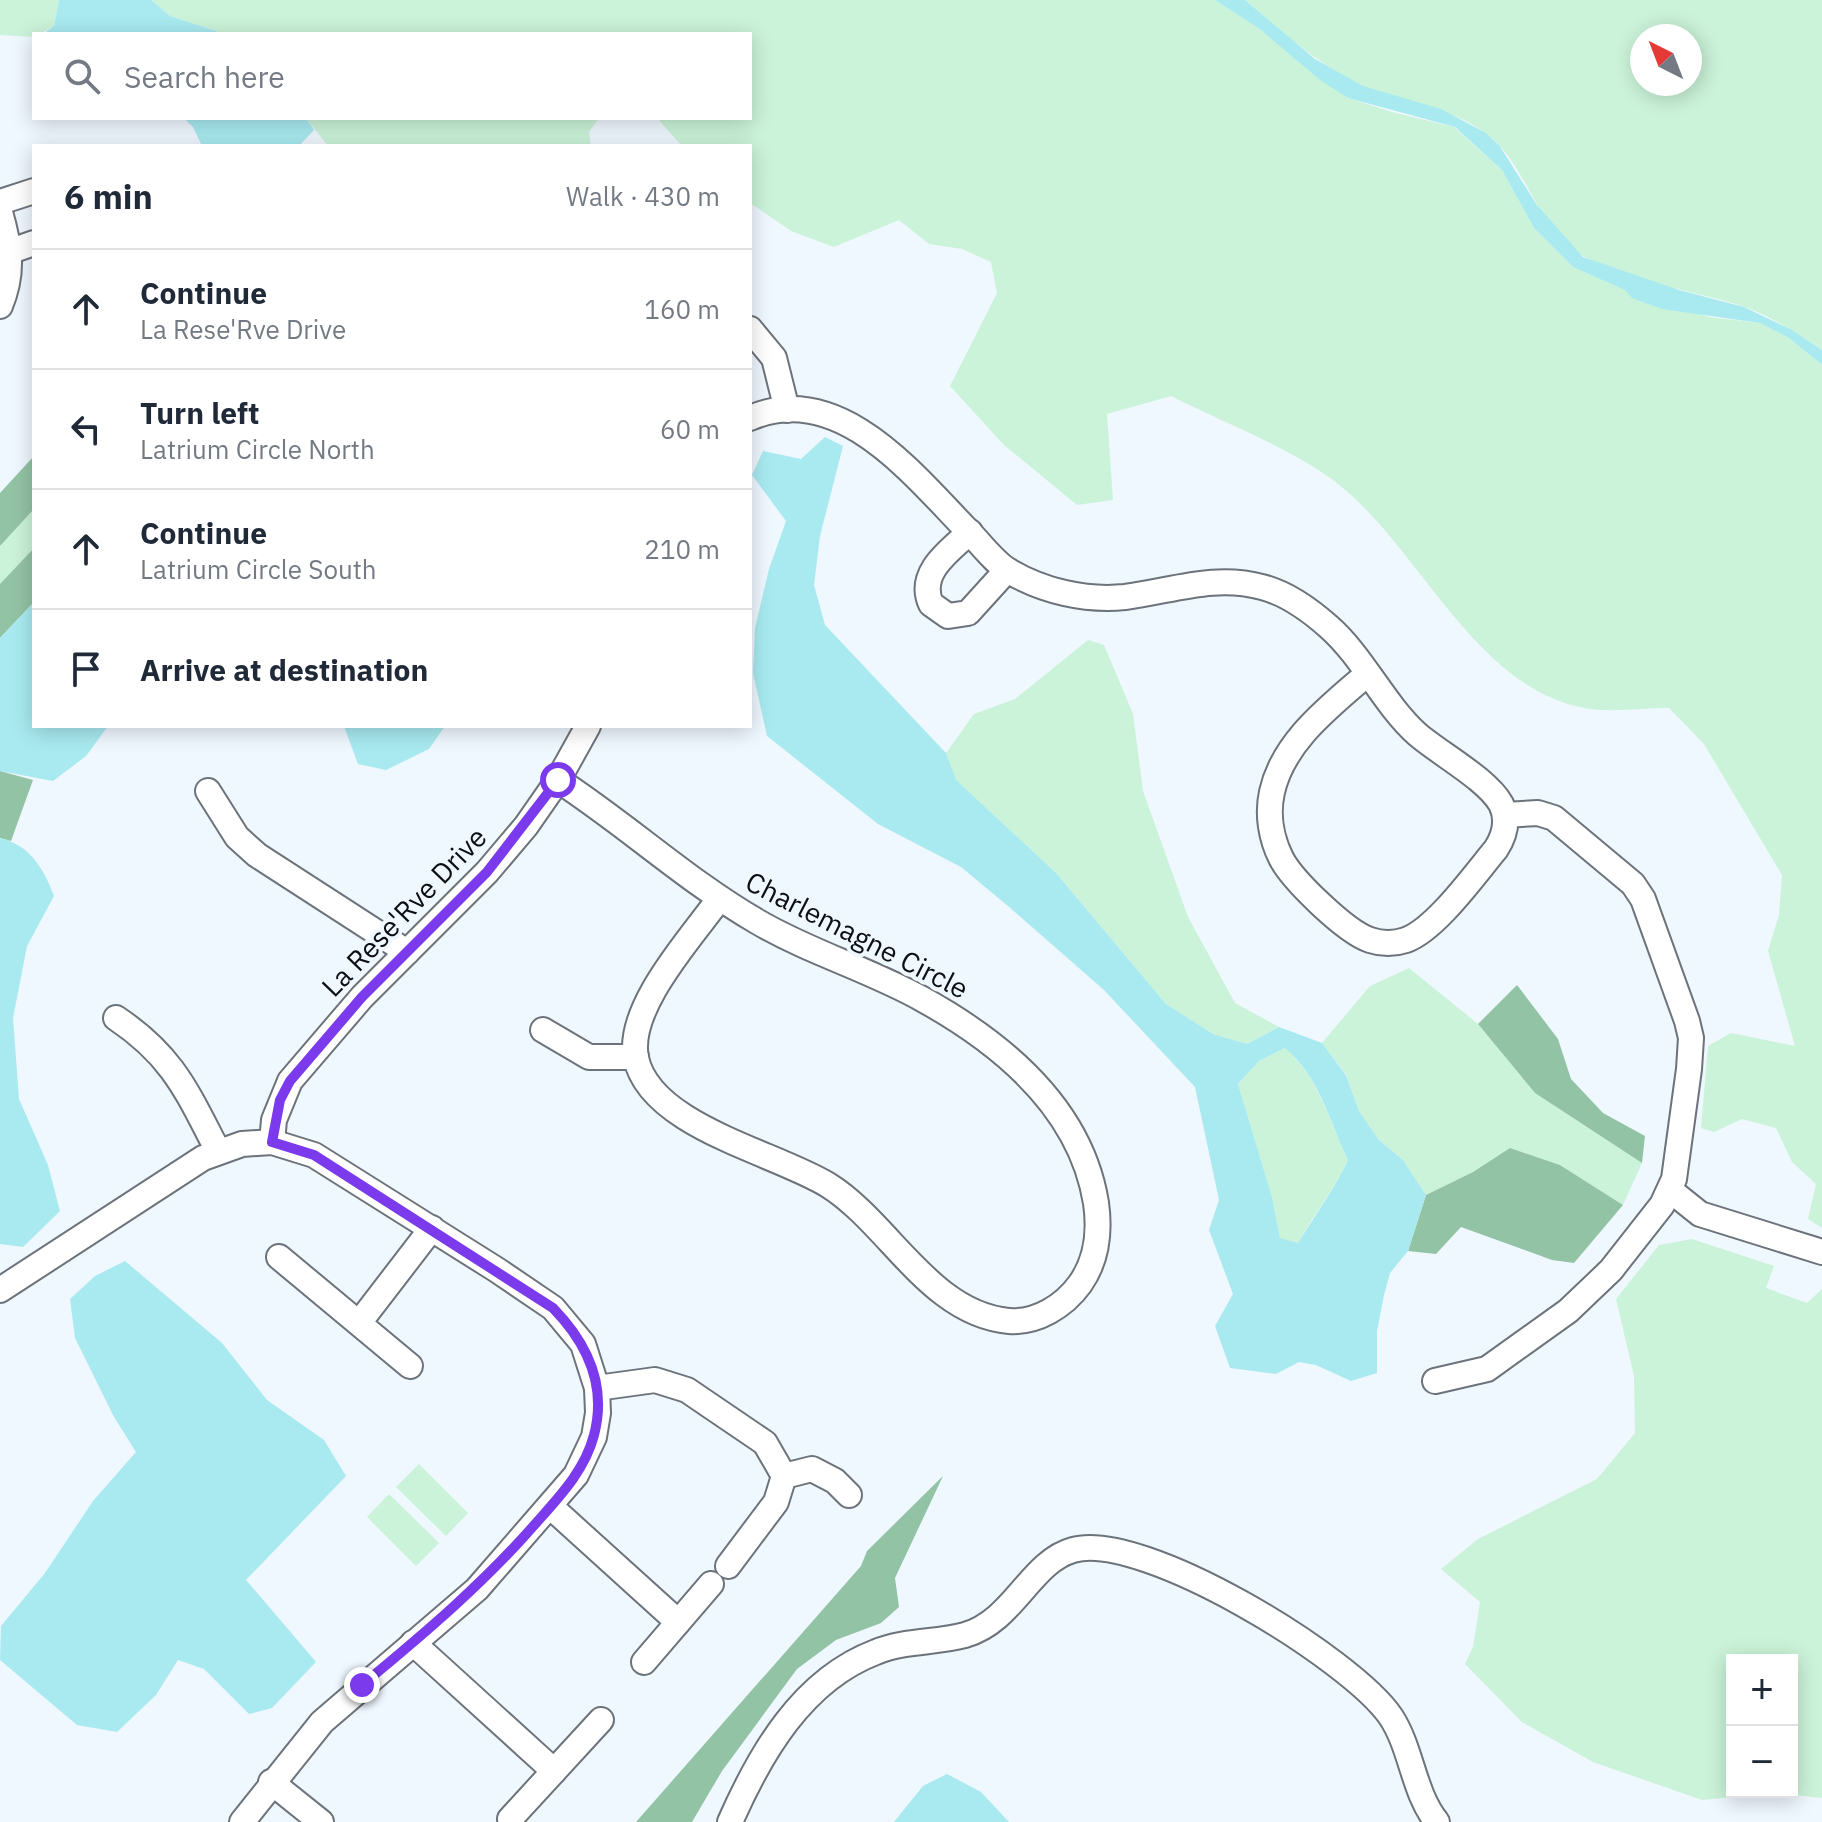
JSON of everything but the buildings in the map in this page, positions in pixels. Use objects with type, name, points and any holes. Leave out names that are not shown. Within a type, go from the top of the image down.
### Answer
[{"type":"street","points":[[0,202],[32,192]]},
{"type":"street","points":[[0,212],[22,247],[0,306]]},
{"type":"street","points":[[752,331],[774,358],[787,410]]},
{"type":"street","points":[[752,418],[787,410],[831,416],[854,426],[881,446],[1007,570],[1056,592],[1085,597],[1127,597],[1207,581],[1261,586],[1307,610],[1331,629],[1417,734],[1493,794],[1505,815],[1503,839],[1496,849],[1423,930],[1396,943],[1367,939],[1354,931],[1295,878],[1281,859],[1273,837],[1272,794],[1278,771],[1301,738],[1366,675]]},
{"type":"street","points":[[970,532],[929,575],[926,586],[931,604],[948,616],[968,613],[1007,570]]},
{"type":"street","name":"La Rese'Rve Drive","points":[[272,1142],[277,1110],[290,1081],[333,1029],[487,872],[558,780],[587,728]]},
{"type":"street","name":"Charlemagne Circle","points":[[558,780],[612,815],[719,899],[762,925],[899,986],[953,1016],[1021,1068],[1069,1129],[1094,1189],[1099,1219],[1097,1243],[1083,1280],[1053,1309],[1030,1319],[1010,1321],[968,1307],[915,1267],[870,1219],[840,1193],[806,1171],[672,1110],[654,1094],[636,1057],[636,1036],[652,996],[719,899]]},
{"type":"street","points":[[208,791],[237,837],[257,855],[407,952]]},
{"type":"street","points":[[1435,1381],[1487,1369],[1568,1311],[1611,1270],[1670,1190],[1691,1038],[1643,899],[1633,884],[1554,818],[1538,813],[1505,815]]},
{"type":"street","points":[[116,1018],[156,1047],[174,1069],[218,1151]]},
{"type":"street","points":[[543,1030],[589,1057],[636,1057]]},
{"type":"street","points":[[0,1290],[218,1151],[242,1144],[272,1142],[314,1155],[432,1228],[553,1308],[583,1344],[597,1388],[598,1413],[586,1456],[551,1507],[477,1589],[322,1722],[242,1822]]},
{"type":"street","points":[[1670,1190],[1700,1214],[1822,1252]]},
{"type":"street","points":[[359,1323],[432,1228]]},
{"type":"street","points":[[279,1257],[410,1366]]},
{"type":"street","points":[[597,1388],[655,1380],[687,1390],[765,1443],[784,1476],[776,1502],[720,1575],[644,1662]]},
{"type":"street","points":[[784,1476],[812,1469],[835,1481],[849,1495]]},
{"type":"street","points":[[551,1507],[678,1622]]},
{"type":"street","points":[[730,1822],[762,1757],[787,1721],[828,1680],[876,1652],[984,1628],[1002,1615],[1057,1558],[1088,1548],[1124,1551],[1241,1602],[1339,1665],[1391,1717],[1403,1740],[1428,1812],[1437,1822]]},
{"type":"street","points":[[413,1643],[554,1771]]},
{"type":"street","points":[[510,1819],[601,1720]]},
{"type":"street","points":[[271,1782],[321,1822]]},
{"type":"green space","points":[[0,0],[59,0],[54,26],[43,32],[32,32],[32,37],[0,35]]},
{"type":"green space","points":[[151,0],[1215,0],[1261,30],[1348,98],[1454,127],[1502,170],[1534,228],[1573,267],[1626,290],[1709,317],[1760,323],[1789,338],[1822,365],[1822,1228],[1808,1219],[1816,1184],[1792,1162],[1776,1128],[1742,1119],[1714,1132],[1701,1128],[1708,1046],[1731,1033],[1795,1046],[1768,951],[1779,915],[1782,875],[1704,744],[1669,708],[1584,708],[1545,695],[1511,673],[1479,645],[1368,511],[1338,484],[1301,459],[1171,396],[1107,414],[1113,500],[1077,505],[1004,445],[950,386],[997,293],[991,262],[962,249],[929,244],[899,220],[834,247],[791,231],[752,204],[752,144],[680,144],[659,120],[752,120],[752,32],[219,32],[170,16]]},
{"type":"green space","points":[[1245,0],[1822,0],[1822,350],[1784,325],[1753,310],[1642,280],[1585,257],[1555,232],[1513,163],[1487,134],[1458,117],[1363,86],[1301,47]]},
{"type":"green space","points":[[308,120],[598,120],[589,132],[591,144],[326,144]]},
{"type":"green space","points":[[32,458],[32,511],[0,546],[0,493]]},
{"type":"green space","points":[[32,511],[32,550],[0,584],[0,546]]},
{"type":"green space","points":[[32,550],[32,604],[0,638],[0,584]]},
{"type":"green space","points":[[1088,640],[1104,645],[1133,714],[1143,791],[1188,917],[1235,1003],[1279,1027],[1247,1044],[1213,1034],[1166,1004],[1056,873],[955,780],[946,753],[974,714],[1015,699]]},
{"type":"green space","points":[[0,771],[33,780],[11,841],[0,838]]},
{"type":"green space","points":[[1409,968],[1478,1024],[1535,1093],[1642,1163],[1623,1205],[1560,1165],[1510,1148],[1473,1172],[1426,1195],[1403,1160],[1379,1140],[1359,1111],[1346,1074],[1322,1043],[1370,986]]},
{"type":"green space","points":[[1517,985],[1558,1039],[1571,1079],[1603,1113],[1645,1136],[1642,1163],[1535,1093],[1478,1024]]},
{"type":"green space","points":[[1285,1048],[1315,1086],[1348,1160],[1298,1243],[1280,1239],[1272,1197],[1238,1084],[1259,1061]]},
{"type":"green space","points":[[1510,1148],[1560,1165],[1623,1205],[1574,1263],[1552,1260],[1461,1227],[1436,1254],[1408,1251],[1426,1195],[1473,1172]]},
{"type":"green space","points":[[1692,1239],[1774,1266],[1766,1288],[1807,1303],[1822,1289],[1822,1798],[1798,1795],[1798,1654],[1726,1654],[1726,1798],[1702,1800],[1593,1762],[1522,1722],[1465,1664],[1473,1647],[1480,1602],[1441,1569],[1478,1539],[1597,1479],[1635,1433],[1634,1376],[1616,1299],[1659,1245]]},
{"type":"green space","points":[[419,1464],[468,1513],[446,1536],[396,1487]]},
{"type":"green space","points":[[943,1476],[895,1578],[899,1607],[881,1623],[836,1640],[797,1669],[722,1771],[692,1822],[636,1822],[861,1566],[867,1551]]},
{"type":"green space","points":[[389,1494],[439,1543],[416,1566],[367,1517]]},
{"type":"water","points":[[59,0],[151,0],[170,16],[219,32],[46,32],[54,26]]},
{"type":"water","points":[[1215,0],[1245,0],[1315,59],[1363,86],[1441,109],[1486,133],[1499,145],[1537,205],[1583,257],[1679,290],[1744,307],[1792,330],[1822,350],[1822,365],[1789,338],[1760,323],[1662,309],[1632,298],[1625,290],[1573,267],[1534,228],[1502,170],[1455,127],[1348,98],[1320,80],[1261,30]]},
{"type":"water","points":[[186,120],[307,120],[314,130],[301,144],[201,144]]},
{"type":"water","points":[[825,437],[843,446],[820,536],[814,585],[825,625],[946,753],[956,780],[1056,873],[1166,1004],[1213,1034],[1247,1044],[1279,1027],[1322,1043],[1346,1075],[1359,1111],[1379,1140],[1403,1160],[1426,1195],[1408,1251],[1390,1273],[1377,1331],[1377,1373],[1351,1381],[1316,1365],[1299,1362],[1276,1374],[1230,1368],[1215,1326],[1233,1294],[1209,1230],[1219,1200],[1195,1087],[1104,990],[961,867],[878,824],[767,736],[753,673],[755,628],[769,569],[786,521],[752,475],[763,451],[801,459]],"holes":[[[1285,1048],[1315,1086],[1348,1160],[1298,1243],[1280,1238],[1272,1197],[1238,1084],[1259,1061]]]},
{"type":"water","points":[[32,604],[32,728],[107,728],[86,756],[53,781],[0,771],[0,638]]},
{"type":"water","points":[[345,728],[444,728],[429,749],[386,770],[358,764]]},
{"type":"water","points":[[0,838],[28,852],[46,877],[54,896],[27,946],[13,1018],[19,1099],[48,1165],[60,1211],[23,1247],[0,1244]]},
{"type":"water","points":[[125,1261],[222,1343],[267,1400],[324,1440],[346,1476],[246,1580],[316,1662],[272,1708],[249,1714],[204,1669],[178,1660],[156,1695],[117,1732],[77,1725],[0,1660],[1,1626],[45,1573],[93,1501],[136,1452],[114,1417],[75,1338],[70,1299],[95,1276]]},
{"type":"water","points":[[947,1774],[981,1792],[1009,1822],[894,1822],[923,1786]]},
{"type":"route","points":[[362,1685],[477,1589],[551,1507],[576,1475],[594,1437],[598,1413],[597,1388],[583,1344],[572,1327],[553,1308],[314,1155],[272,1142],[274,1120],[290,1081],[333,1029],[487,872],[526,826],[558,780]]}]
